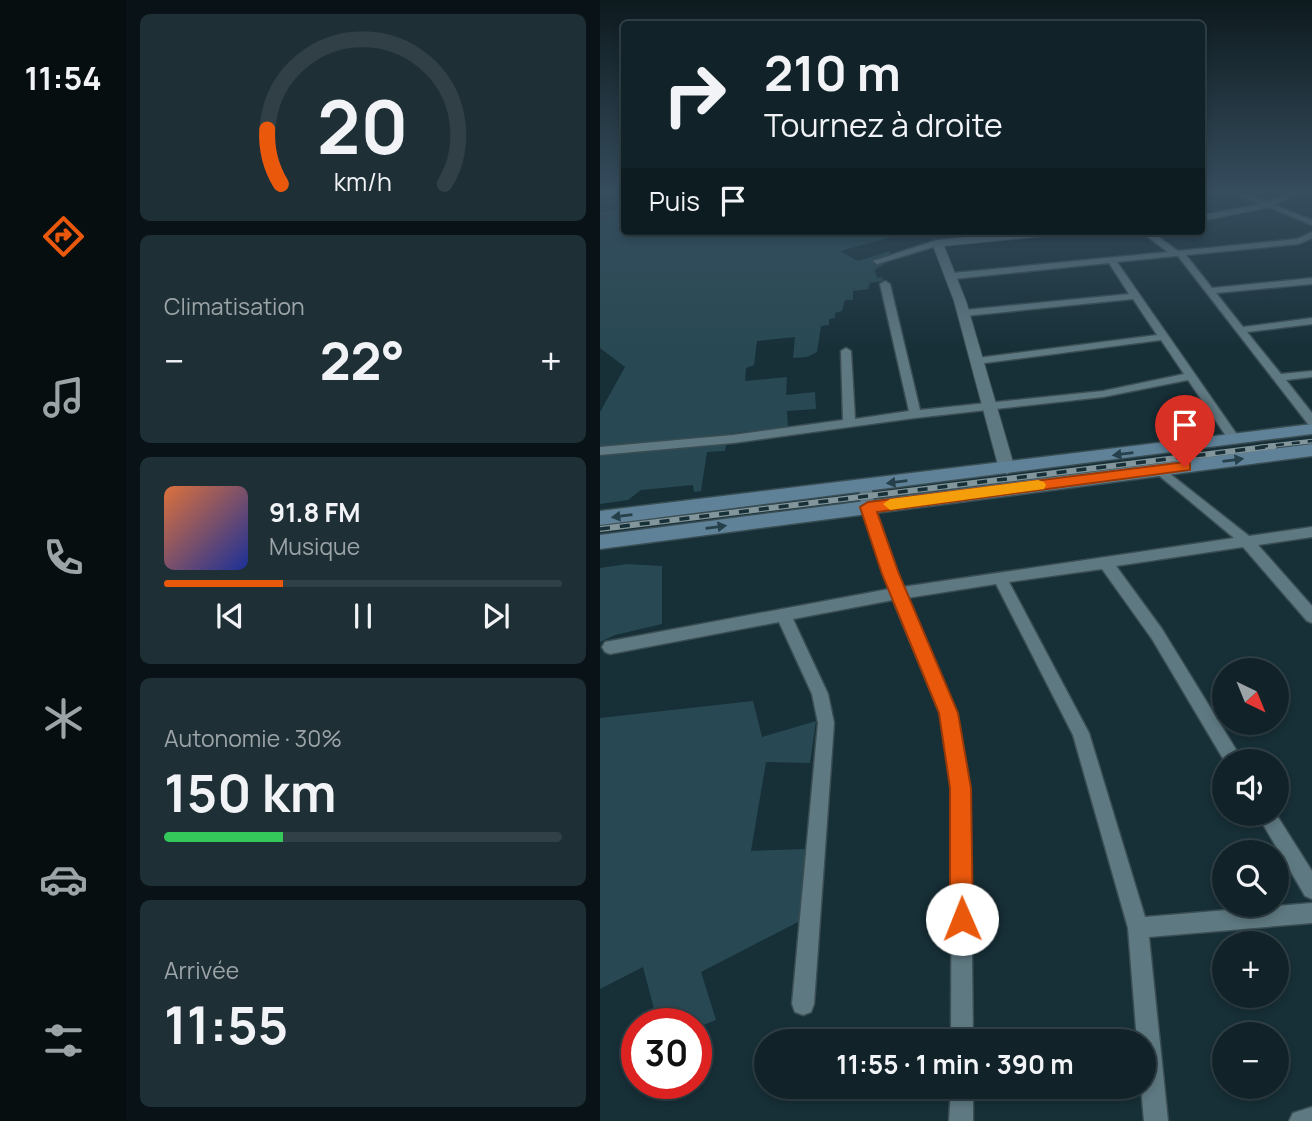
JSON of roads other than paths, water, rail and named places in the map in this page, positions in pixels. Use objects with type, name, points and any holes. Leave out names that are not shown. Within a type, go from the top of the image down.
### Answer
[{"type":"main road","points":[[600,518],[1312,429]]},
{"type":"main road","points":[[600,542],[1312,450]]},
{"type":"main road","points":[[1026,466],[1033,486]]},
{"type":"main road","points":[[671,533],[674,510]]},
{"type":"street","points":[[877,261],[929,245]]},
{"type":"street","points":[[938,245],[953,276],[965,313],[1003,444],[1007,469]]},
{"type":"street","points":[[1165,245],[1180,255],[1312,421]]},
{"type":"street","points":[[953,276],[1262,245]]},
{"type":"street","points":[[1111,260],[1234,439]]},
{"type":"street","points":[[1209,291],[1312,281]]},
{"type":"street","points":[[885,284],[915,414]]},
{"type":"street","points":[[965,313],[1136,296]]},
{"type":"street","points":[[1240,330],[1312,321]]},
{"type":"street","points":[[977,360],[1164,337]]},
{"type":"street","points":[[846,351],[849,423]]},
{"type":"street","points":[[1278,377],[1312,374]]},
{"type":"street","points":[[600,452],[733,439],[915,414],[1103,394],[1191,376]]},
{"type":"street","points":[[1160,470],[1245,540],[1312,617]]},
{"type":"street","points":[[865,486],[868,507],[899,593],[948,713],[960,788],[962,1029]]},
{"type":"street","points":[[609,648],[899,593],[1312,532]]},
{"type":"street","points":[[1106,564],[1157,634],[1227,749]]},
{"type":"street","points":[[1000,579],[1081,733],[1138,928],[1156,1121]]},
{"type":"street","points":[[784,615],[820,694],[826,723],[803,1004]]},
{"type":"street","points":[[1273,826],[1312,888]]},
{"type":"street","points":[[1138,928],[1312,913]]},
{"type":"street","points":[[961,1121],[962,1099]]},
{"type":"street","points":[[1301,1121],[1312,1119]]},
{"type":"railway","points":[[1260,447],[1312,441]]},
{"type":"railway","points":[[600,529],[1274,446]]}]
